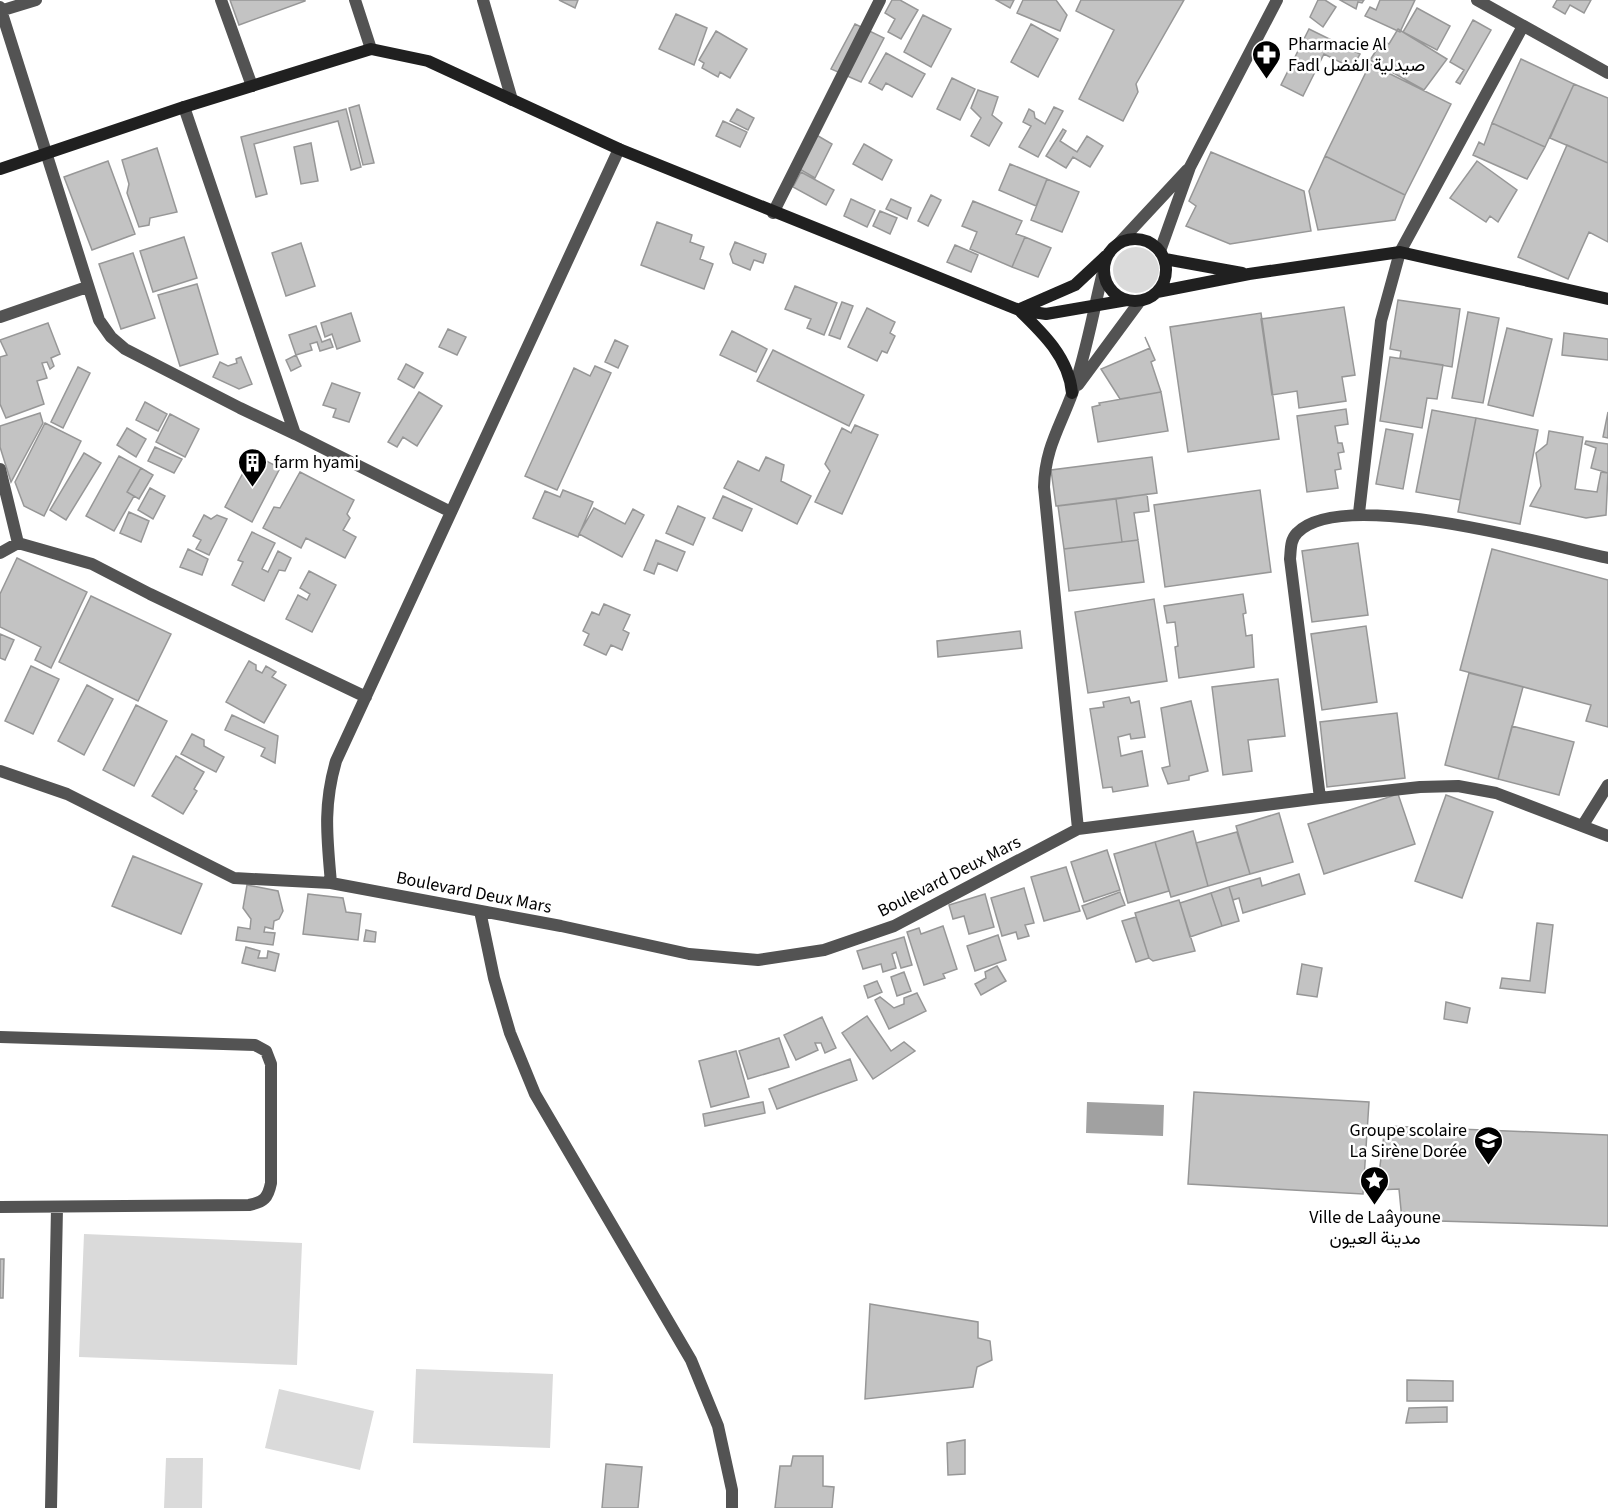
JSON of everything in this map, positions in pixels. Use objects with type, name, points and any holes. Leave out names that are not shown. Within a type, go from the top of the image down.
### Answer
[{"type":"street","points":[[36,0],[0,9],[48,154],[87,287],[99,320],[111,337],[125,349],[451,512]]},
{"type":"street","points":[[221,0],[252,86]]},
{"type":"street","points":[[356,0],[372,49]]},
{"type":"street","points":[[483,0],[512,100]]},
{"type":"street","points":[[773,213],[880,0]]},
{"type":"street","points":[[1157,292],[1166,277],[1162,255],[1190,167],[1277,0]]},
{"type":"street","points":[[1477,0],[1608,73]]},
{"type":"street","points":[[1359,513],[1381,321],[1400,252],[1523,26]]},
{"type":"street","points":[[0,169],[184,107],[372,49],[428,61],[619,149],[773,213],[1019,310],[1046,314],[1134,301],[1157,292],[1249,274],[1400,252],[1608,298]]},
{"type":"street","points":[[184,107],[295,434]]},
{"type":"street","points":[[331,883],[326,828],[327,792],[336,761],[619,149]]},
{"type":"street","points":[[1019,310],[1075,285],[1120,242],[1190,167]]},
{"type":"street","points":[[1120,242],[1137,238],[1146,240],[1162,255],[1249,274]]},
{"type":"street","points":[[1078,829],[1044,487],[1045,463],[1049,447],[1072,393],[1107,254]]},
{"type":"street","points":[[1103,272],[1113,293],[1134,301]]},
{"type":"street","points":[[0,317],[87,287]]},
{"type":"street","points":[[1072,393],[1134,301]]},
{"type":"street","points":[[1019,310],[1044,335],[1068,370],[1072,393]]},
{"type":"street","points":[[0,469],[18,543]]},
{"type":"street","points":[[1320,798],[1290,559],[1291,544],[1296,534],[1307,526],[1359,513],[1436,520],[1608,558]]},
{"type":"street","points":[[0,553],[18,543],[92,564],[366,697]]},
{"type":"street","name":"Boulevard Deux Mars","points":[[0,771],[67,794],[234,878],[331,883],[688,954],[769,958],[824,950],[894,926],[1078,829],[1320,798],[1420,787],[1458,786],[1496,793],[1608,836]]},
{"type":"street","points":[[1583,825],[1608,785]]},
{"type":"street","points":[[480,911],[494,978],[510,1034],[535,1094],[691,1360],[718,1426],[732,1490],[732,1508]]},
{"type":"street","points":[[0,1037],[239,1043],[255,1045],[266,1052],[271,1064],[271,1183],[269,1195],[262,1202],[249,1205],[0,1207]]},
{"type":"street","points":[[51,1508],[57,1208]]},
{"type":"shaded area","points":[[1136,247],[1152,254],[1159,270],[1152,286],[1136,293],[1120,286],[1113,270],[1120,254]]},
{"type":"shaded area","points":[[1087,1102],[1164,1105],[1163,1136],[1086,1133]]},
{"type":"shaded area","points":[[84,1234],[302,1243],[297,1365],[79,1357]]},
{"type":"shaded area","points":[[416,1369],[553,1374],[550,1448],[413,1443]]},
{"type":"shaded area","points":[[279,1389],[374,1411],[360,1470],[265,1448]]},
{"type":"shaded area","points":[[166,1458],[203,1458],[202,1508],[164,1508]]},
{"type":"building","points":[[230,0],[305,0],[305,1],[239,25]]},
{"type":"building","points":[[559,0],[578,0],[575,8]]},
{"type":"building","points":[[892,0],[900,0],[918,10],[901,39],[888,32],[895,19],[885,13]]},
{"type":"building","points":[[996,0],[1014,0],[1010,8]]},
{"type":"building","points":[[1023,0],[1056,0],[1067,15],[1060,31],[1017,13]]},
{"type":"building","points":[[1081,0],[1184,0],[1136,84],[1138,92],[1123,121],[1079,99],[1114,30],[1076,11]]},
{"type":"building","points":[[1318,0],[1325,0],[1336,7],[1323,27],[1310,17]]},
{"type":"building","points":[[1340,0],[1364,0],[1362,3],[1358,2],[1356,9]]},
{"type":"building","points":[[1380,0],[1415,0],[1400,32],[1365,16],[1370,7],[1376,10]]},
{"type":"building","points":[[1557,0],[1591,0],[1584,13],[1570,5],[1565,14],[1553,7]]},
{"type":"building","points":[[1417,8],[1450,26],[1437,50],[1403,32]]},
{"type":"building","points":[[676,14],[707,28],[694,65],[659,49]]},
{"type":"building","points":[[923,15],[951,29],[931,67],[904,52]]},
{"type":"building","points":[[1473,20],[1491,30],[1460,84],[1456,82],[1464,70],[1450,62]]},
{"type":"building","points":[[855,24],[884,38],[861,82],[831,69]]},
{"type":"building","points":[[1031,24],[1058,39],[1038,77],[1011,62]]},
{"type":"building","points":[[1309,29],[1360,54],[1352,68],[1324,54],[1303,96],[1281,85]]},
{"type":"building","points":[[1398,29],[1447,59],[1424,90],[1370,60],[1383,40],[1389,44]]},
{"type":"building","points":[[716,31],[747,49],[730,78],[720,72],[718,77],[702,68],[704,63],[699,60]]},
{"type":"building","points":[[886,53],[925,74],[912,97],[886,83],[882,90],[869,83]]},
{"type":"building","points":[[1521,59],[1574,84],[1545,147],[1492,123]]},
{"type":"building","points":[[1370,64],[1451,104],[1405,195],[1325,156]]},
{"type":"building","points":[[952,78],[975,89],[960,120],[937,109]]},
{"type":"building","points":[[1574,84],[1608,98],[1608,163],[1550,138]]},
{"type":"building","points":[[978,90],[998,97],[992,115],[1002,123],[989,146],[971,136],[981,118],[971,108]]},
{"type":"building","points":[[359,105],[374,163],[363,165],[349,108]]},
{"type":"building","points":[[1054,107],[1063,111],[1038,157],[1019,147],[1031,126],[1023,122],[1029,109],[1034,112],[1035,118],[1045,124]]},
{"type":"building","points":[[346,109],[361,167],[351,170],[338,121],[254,144],[267,194],[256,197],[241,137]]},
{"type":"building","points":[[737,109],[754,118],[748,130],[730,121]]},
{"type":"building","points":[[723,121],[747,132],[740,147],[716,136]]},
{"type":"building","points":[[1492,123],[1545,147],[1527,179],[1473,155],[1479,142],[1484,145]]},
{"type":"building","points":[[1063,129],[1066,131],[1060,141],[1077,152],[1087,136],[1103,146],[1090,167],[1073,157],[1066,168],[1046,156]]},
{"type":"building","points":[[813,133],[832,144],[815,178],[796,167]]},
{"type":"building","points":[[311,143],[318,181],[301,184],[294,147]]},
{"type":"building","points":[[864,144],[892,160],[882,180],[853,164]]},
{"type":"building","points":[[1567,145],[1608,163],[1608,242],[1589,232],[1568,279],[1518,257]]},
{"type":"building","points":[[157,148],[177,212],[150,218],[149,225],[139,227],[127,193],[129,184],[122,160]]},
{"type":"building","points":[[1211,152],[1304,191],[1311,231],[1230,244],[1186,226],[1196,206],[1189,201]]},
{"type":"building","points":[[1325,156],[1405,195],[1395,220],[1318,230],[1309,191]]},
{"type":"building","points":[[108,161],[135,234],[92,250],[64,177]]},
{"type":"building","points":[[1477,161],[1517,190],[1498,222],[1490,216],[1486,222],[1450,198]]},
{"type":"building","points":[[1010,164],[1047,179],[1036,206],[999,190]]},
{"type":"building","points":[[801,172],[834,190],[826,205],[793,187]]},
{"type":"building","points":[[1047,179],[1079,192],[1062,232],[1031,220]]},
{"type":"building","points":[[931,195],[941,200],[928,226],[918,221]]},
{"type":"building","points":[[851,199],[875,210],[867,227],[844,216]]},
{"type":"building","points":[[891,199],[911,208],[907,219],[886,209]]},
{"type":"building","points":[[973,201],[1022,221],[1016,234],[1025,237],[1012,267],[970,249],[977,232],[962,226]]},
{"type":"building","points":[[880,211],[897,218],[890,234],[873,226]]},
{"type":"building","points":[[657,222],[692,235],[690,242],[704,247],[700,259],[713,264],[704,289],[641,265]]},
{"type":"building","points":[[184,237],[197,278],[153,292],[140,251]]},
{"type":"building","points":[[1025,237],[1051,248],[1038,277],[1012,267]]},
{"type":"building","points":[[735,242],[766,254],[763,263],[754,260],[750,270],[733,263],[730,254]]},
{"type":"building","points":[[301,243],[315,286],[286,296],[272,253]]},
{"type":"building","points":[[955,245],[978,255],[971,272],[947,262]]},
{"type":"building","points":[[133,253],[155,318],[121,329],[99,264]]},
{"type":"building","points":[[197,284],[218,354],[180,366],[158,295]]},
{"type":"building","points":[[795,286],[837,303],[824,335],[807,328],[811,319],[785,309]]},
{"type":"building","points":[[1398,300],[1460,309],[1452,367],[1400,358],[1401,351],[1390,349]]},
{"type":"building","points":[[842,302],[853,306],[840,339],[829,335]]},
{"type":"building","points":[[1344,307],[1355,375],[1342,377],[1346,401],[1299,408],[1297,391],[1272,395],[1261,319]]},
{"type":"building","points":[[867,308],[895,322],[890,333],[895,336],[887,353],[882,351],[877,361],[848,347]]},
{"type":"building","points":[[1468,312],[1499,318],[1483,403],[1452,398]]},
{"type":"building","points":[[351,313],[360,341],[337,349],[332,334],[325,337],[321,323]]},
{"type":"building","points":[[1261,313],[1279,439],[1188,452],[1170,327]]},
{"type":"building","points":[[48,323],[60,354],[51,358],[54,366],[50,369],[47,362],[42,363],[47,378],[37,381],[44,404],[6,418],[0,404],[0,357],[7,355],[0,340]]},
{"type":"building","points":[[316,326],[322,342],[330,339],[333,347],[320,351],[317,342],[310,344],[312,350],[296,355],[289,335]]},
{"type":"building","points":[[1507,328],[1552,339],[1533,416],[1488,405]]},
{"type":"building","points":[[448,329],[466,337],[457,355],[439,347]]},
{"type":"building","points":[[732,331],[767,349],[756,372],[720,355]]},
{"type":"building","points":[[1564,333],[1608,339],[1608,360],[1562,355]]},
{"type":"building","points":[[615,340],[628,346],[618,368],[605,362]]},
{"type":"building","points":[[1150,348],[1155,360],[1151,362],[1161,392],[1120,399],[1101,369]]},
{"type":"building","points":[[773,350],[864,395],[849,426],[757,381]]},
{"type":"building","points":[[296,355],[301,366],[291,371],[286,360]]},
{"type":"building","points":[[241,357],[252,384],[239,389],[213,377],[220,362],[228,366],[237,363],[236,359]]},
{"type":"building","points":[[1390,357],[1443,365],[1437,399],[1427,398],[1422,428],[1380,421]]},
{"type":"building","points":[[406,364],[423,373],[414,388],[398,379]]},
{"type":"building","points":[[595,366],[611,373],[557,490],[525,476],[574,368],[590,376]]},
{"type":"building","points":[[78,367],[90,373],[63,428],[51,422]]},
{"type":"building","points":[[332,383],[360,393],[349,422],[333,417],[336,409],[323,405]]},
{"type":"building","points":[[419,392],[442,406],[417,446],[403,437],[397,447],[388,442]]},
{"type":"building","points":[[1161,392],[1168,431],[1098,442],[1092,407],[1100,405],[1099,403]]},
{"type":"building","points":[[145,402],[167,414],[158,431],[136,420]]},
{"type":"building","points":[[1346,409],[1348,424],[1335,426],[1338,443],[1342,443],[1344,452],[1338,453],[1341,469],[1335,470],[1338,488],[1307,492],[1297,416]]},
{"type":"building","points":[[1432,410],[1476,418],[1460,500],[1416,492]]},
{"type":"building","points":[[1608,412],[1608,438],[1603,437]]},
{"type":"building","points":[[40,413],[43,423],[11,482],[0,447],[0,426]]},
{"type":"building","points":[[170,414],[199,429],[185,457],[156,442]]},
{"type":"building","points":[[1476,418],[1538,430],[1520,524],[1458,512]]},
{"type":"building","points":[[45,423],[81,441],[44,516],[24,506],[15,482]]},
{"type":"building","points":[[855,425],[878,435],[842,514],[815,502],[830,471],[825,464],[842,428],[851,433]]},
{"type":"building","points":[[127,428],[146,439],[136,457],[117,445]]},
{"type":"building","points":[[1386,429],[1413,434],[1403,489],[1376,484]]},
{"type":"building","points":[[1549,431],[1583,437],[1575,489],[1597,492],[1601,472],[1608,473],[1606,515],[1586,518],[1530,506],[1541,486],[1536,453],[1547,444]]},
{"type":"building","points":[[1586,441],[1608,444],[1608,473],[1591,468],[1596,448],[1585,444]]},
{"type":"building","points":[[155,447],[182,459],[174,473],[148,461]]},
{"type":"building","points":[[84,453],[101,463],[66,520],[50,510]]},
{"type":"building","name":"farm hyami","points":[[253,454],[280,468],[252,522],[225,507]]},
{"type":"building","points":[[119,456],[141,468],[127,492],[134,496],[114,531],[86,516]]},
{"type":"building","points":[[766,457],[784,465],[781,481],[811,496],[797,524],[724,488],[738,461],[759,471]]},
{"type":"building","points":[[1152,457],[1157,493],[1056,506],[1051,470]]},
{"type":"building","points":[[141,468],[153,475],[139,499],[127,492]]},
{"type":"building","points":[[300,472],[354,500],[347,514],[350,518],[343,530],[356,537],[345,558],[306,538],[301,548],[263,528],[274,507],[280,508]]},
{"type":"building","points":[[150,488],[165,496],[153,519],[138,510]]},
{"type":"building","points":[[563,490],[593,502],[578,537],[533,518],[545,491],[560,497]]},
{"type":"building","points":[[1260,490],[1271,572],[1165,587],[1154,505]]},
{"type":"building","points":[[1147,494],[1149,511],[1134,513],[1138,540],[1122,542],[1116,499]]},
{"type":"building","points":[[723,496],[752,509],[742,531],[713,518]]},
{"type":"building","points":[[1116,499],[1122,542],[1064,549],[1058,506]]},
{"type":"building","points":[[678,506],[705,518],[693,545],[666,533]]},
{"type":"building","points":[[594,508],[625,524],[633,509],[644,515],[622,557],[579,534]]},
{"type":"building","points":[[129,512],[149,521],[141,542],[120,533]]},
{"type":"building","points":[[204,515],[211,519],[217,515],[227,519],[209,555],[196,549],[201,540],[193,536]]},
{"type":"building","points":[[252,532],[275,543],[262,569],[268,572],[278,551],[291,558],[285,571],[279,570],[264,601],[232,585],[243,562],[238,560]]},
{"type":"building","points":[[656,540],[685,552],[677,571],[658,563],[654,574],[644,570]]},
{"type":"building","points":[[1138,540],[1144,582],[1069,591],[1064,549]]},
{"type":"building","points":[[1358,543],[1368,615],[1312,622],[1302,551]]},
{"type":"building","points":[[188,549],[208,559],[202,575],[180,567]]},
{"type":"building","points":[[1492,549],[1608,580],[1608,727],[1586,721],[1591,705],[1460,670]]},
{"type":"building","points":[[17,558],[87,592],[51,668],[35,660],[41,647],[0,627],[0,594]]},
{"type":"building","points":[[309,571],[336,585],[312,632],[286,619],[298,595],[307,600],[310,594],[300,588]]},
{"type":"building","points":[[1243,594],[1246,636],[1252,635],[1254,667],[1179,678],[1175,622],[1167,623],[1164,606]]},
{"type":"building","points":[[91,596],[171,634],[138,701],[59,662]]},
{"type":"building","points":[[1154,599],[1167,681],[1088,693],[1075,612]]},
{"type":"building","points":[[604,604],[630,615],[623,630],[629,633],[622,650],[611,645],[606,655],[584,645],[589,634],[583,631],[592,612],[599,615]]},
{"type":"building","points":[[1366,626],[1377,702],[1322,710],[1311,634]]},
{"type":"building","points":[[1020,631],[1022,648],[938,657],[937,641]]},
{"type":"building","points":[[0,634],[14,640],[5,660],[0,658]]},
{"type":"building","points":[[249,661],[256,665],[256,670],[262,673],[266,666],[276,672],[272,677],[286,685],[264,723],[226,702]]},
{"type":"building","points":[[31,666],[59,679],[33,734],[5,721]]},
{"type":"building","points":[[1469,673],[1523,687],[1498,779],[1445,765]]},
{"type":"building","points":[[1278,679],[1285,736],[1248,740],[1252,771],[1223,775],[1212,687]]},
{"type":"building","points":[[87,685],[113,699],[84,755],[58,741]]},
{"type":"building","points":[[1129,697],[1131,703],[1139,701],[1145,737],[1131,739],[1130,734],[1118,737],[1121,756],[1142,751],[1148,786],[1113,792],[1112,787],[1103,788],[1090,709],[1104,707],[1103,702]]},
{"type":"building","points":[[1191,701],[1208,771],[1189,776],[1189,780],[1168,784],[1162,768],[1170,766],[1161,708]]},
{"type":"building","points":[[136,705],[167,721],[134,786],[103,770]]},
{"type":"building","points":[[1397,713],[1405,778],[1327,787],[1320,722]]},
{"type":"building","points":[[232,715],[278,736],[275,763],[261,756],[265,748],[225,730]]},
{"type":"building","points":[[1512,726],[1574,742],[1559,795],[1498,779]]},
{"type":"building","points":[[192,734],[204,740],[204,746],[224,757],[216,772],[181,754]]},
{"type":"building","points":[[176,756],[204,772],[194,789],[197,791],[183,814],[152,796]]},
{"type":"building","points":[[1398,794],[1415,844],[1324,874],[1308,824]]},
{"type":"building","points":[[1446,795],[1493,812],[1462,898],[1415,881]]},
{"type":"building","points":[[1279,813],[1293,862],[1250,874],[1236,826]]},
{"type":"building","points":[[1193,831],[1208,886],[1171,897],[1155,842]]},
{"type":"building","points":[[1237,832],[1250,874],[1208,886],[1196,843]]},
{"type":"building","points":[[1155,842],[1169,891],[1128,903],[1114,854]]},
{"type":"building","points":[[1107,850],[1120,890],[1084,902],[1071,862]]},
{"type":"building","points":[[133,856],[202,884],[181,934],[112,906]]},
{"type":"building","points":[[1066,867],[1080,911],[1044,921],[1031,877]]},
{"type":"building","points":[[1299,874],[1305,894],[1243,913],[1239,898],[1233,900],[1229,887],[1260,878],[1262,886]]},
{"type":"building","points":[[247,885],[278,891],[283,911],[279,919],[274,921],[273,929],[265,927],[264,932],[275,933],[273,945],[236,940],[238,927],[250,929],[251,919],[243,908]]},
{"type":"building","points":[[1229,887],[1239,921],[1222,926],[1211,893]]},
{"type":"building","points":[[1024,888],[1034,923],[1025,925],[1029,936],[1018,939],[1016,932],[1002,936],[991,898]]},
{"type":"building","points":[[1120,892],[1125,905],[1087,919],[1082,906]]},
{"type":"building","points":[[1211,893],[1222,926],[1190,937],[1180,903]]},
{"type":"building","points":[[308,894],[343,898],[346,912],[361,914],[358,940],[303,934]]},
{"type":"building","points":[[985,894],[994,927],[969,934],[964,916],[953,919],[949,905]]},
{"type":"building","points":[[1179,900],[1195,951],[1153,961],[1149,958],[1135,913]]},
{"type":"building","points":[[1136,917],[1149,958],[1136,962],[1122,921]]},
{"type":"building","points":[[1537,923],[1553,925],[1545,993],[1500,988],[1502,978],[1530,981]]},
{"type":"building","points":[[943,926],[957,969],[943,974],[945,978],[924,985],[907,932],[919,928],[921,934]]},
{"type":"building","points":[[366,930],[376,932],[375,942],[364,941]]},
{"type":"building","points":[[998,935],[1006,960],[975,971],[967,946]]},
{"type":"building","points":[[904,937],[912,965],[901,968],[896,952],[892,954],[896,968],[883,972],[881,964],[863,969],[857,951]]},
{"type":"building","points":[[246,947],[260,951],[258,958],[267,958],[268,951],[279,954],[275,971],[242,963]]},
{"type":"building","points":[[1302,964],[1322,968],[1317,997],[1297,994]]},
{"type":"building","points":[[997,966],[1006,981],[981,995],[975,984],[986,978],[985,972]]},
{"type":"building","points":[[904,972],[911,991],[897,996],[891,977]]},
{"type":"building","points":[[877,981],[882,992],[868,998],[864,986]]},
{"type":"building","points":[[917,993],[926,1011],[889,1029],[875,1000],[880,997],[894,1008],[904,1004],[904,998]]},
{"type":"building","points":[[1446,1002],[1470,1008],[1467,1023],[1444,1019]]},
{"type":"building","points":[[867,1016],[891,1051],[904,1042],[915,1051],[873,1079],[842,1033]]},
{"type":"building","points":[[822,1017],[836,1048],[825,1053],[821,1043],[815,1043],[818,1050],[796,1060],[784,1035]]},
{"type":"building","points":[[779,1038],[789,1067],[748,1079],[739,1051]]},
{"type":"building","points":[[736,1051],[749,1097],[711,1107],[699,1061]]},
{"type":"building","points":[[850,1059],[857,1080],[777,1109],[769,1089]]},
{"type":"building","points":[[1194,1092],[1369,1102],[1363,1194],[1188,1184]]},
{"type":"building","points":[[763,1102],[765,1113],[705,1126],[703,1114]]},
{"type":"building","points":[[1385,1126],[1608,1135],[1608,1226],[1402,1220],[1399,1189],[1377,1190]]},
{"type":"building","points":[[0,1259],[4,1259],[3,1298],[0,1298]]},
{"type":"building","points":[[870,1304],[978,1322],[978,1338],[990,1341],[992,1360],[977,1367],[973,1387],[865,1399]]},
{"type":"building","points":[[1407,1380],[1453,1381],[1453,1401],[1407,1401]]},
{"type":"building","points":[[1447,1407],[1447,1422],[1406,1423],[1409,1408]]},
{"type":"building","points":[[965,1440],[965,1474],[948,1475],[947,1443]]},
{"type":"building","points":[[793,1456],[823,1456],[823,1486],[834,1487],[832,1508],[775,1508],[780,1466],[791,1466]]},
{"type":"building","points":[[606,1464],[642,1467],[638,1508],[602,1508]]},
{"type":"place","name":"Pharmacie Al Fadl صيدلية الفضل","points":[[1267,80]]},
{"type":"place","name":"farm hyami","points":[[253,488]]},
{"type":"place","name":"Groupe scolaire La Sirène Dorée","points":[[1488,1166]]},
{"type":"place","name":"Ville de Laâyoune مدينة العيون","points":[[1375,1206]]}]
